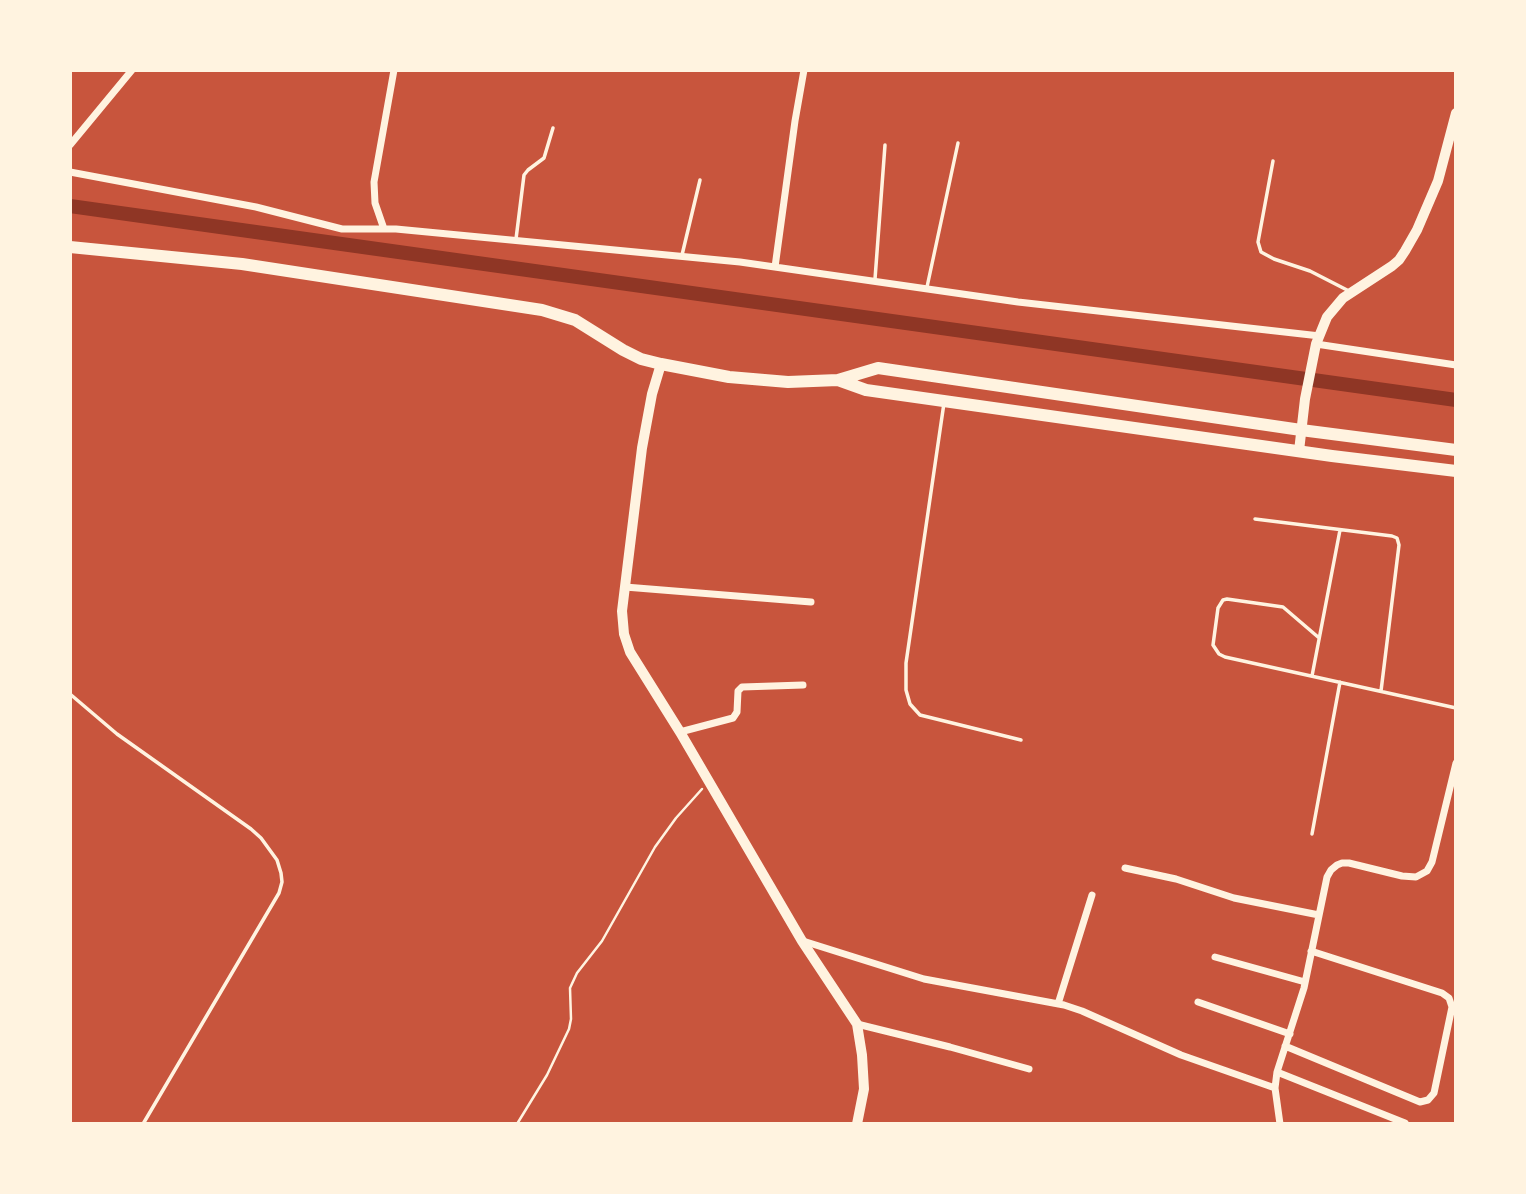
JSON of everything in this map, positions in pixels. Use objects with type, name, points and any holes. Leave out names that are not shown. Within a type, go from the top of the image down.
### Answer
[{"type":"highway","points":[[70,247],[242,264],[542,310],[576,320],[641,359],[729,377],[788,382],[838,380],[878,368],[1456,450]]},
{"type":"highway","points":[[70,254],[88,248]]},
{"type":"highway","points":[[838,380],[866,390],[1299,452],[1456,471]]},
{"type":"street","points":[[70,145],[132,70]]},
{"type":"street","points":[[384,229],[374,192],[394,70]]},
{"type":"street","points":[[775,267],[804,70]]},
{"type":"street","points":[[1299,452],[1305,399],[1318,340],[1327,317],[1343,298],[1399,260],[1417,230],[1438,181],[1456,113]]},
{"type":"street","points":[[70,173],[256,208],[342,229],[384,229],[775,267],[1018,302],[1318,340],[1456,365]]},
{"type":"street","points":[[662,365],[652,394],[642,448],[622,611],[624,634],[630,652],[802,941],[856,1024],[864,1079],[857,1124]]},
{"type":"street","points":[[625,587],[811,602]]},
{"type":"street","points":[[680,732],[733,718],[737,712],[738,691],[742,687],[803,685]]},
{"type":"street","points":[[1280,1124],[1275,1088],[1277,1072],[1305,982],[1326,877],[1337,864],[1349,863],[1402,876],[1416,877],[1427,871],[1432,862],[1456,763]]},
{"type":"street","points":[[1125,868],[1176,879],[1234,898],[1319,915]]},
{"type":"street","points":[[1058,1004],[1092,895]]},
{"type":"street","points":[[802,941],[924,979],[1082,1011],[1181,1055],[1275,1088]]},
{"type":"street","points":[[1285,1046],[1420,1101],[1428,1100],[1434,1093],[1452,1007],[1450,998],[1416,984],[1311,951]]},
{"type":"street","points":[[1215,957],[1305,982]]},
{"type":"street","points":[[1198,1002],[1290,1034]]},
{"type":"street","points":[[856,1024],[1029,1069]]},
{"type":"street","points":[[1277,1072],[1405,1123]]},
{"type":"lane","points":[[516,241],[524,176],[544,158],[553,128]]},
{"type":"lane","points":[[927,289],[958,143]]},
{"type":"lane","points":[[875,281],[885,145]]},
{"type":"lane","points":[[1273,161],[1258,242],[1261,252],[1310,271],[1351,292]]},
{"type":"lane","points":[[682,257],[699,180]]},
{"type":"lane","points":[[944,401],[908,649],[906,690],[910,705],[920,715],[1021,740]]},
{"type":"lane","points":[[1255,519],[1397,538],[1381,691]]},
{"type":"lane","points":[[1312,676],[1340,530]]},
{"type":"lane","points":[[1318,637],[1283,607],[1231,598],[1223,600],[1218,608],[1213,645],[1224,657],[1456,708]]},
{"type":"lane","points":[[1312,834],[1340,682]]},
{"type":"lane","points":[[70,694],[117,734],[251,829],[277,860],[281,873],[279,893],[143,1124]]},
{"type":"path","points":[[517,1124],[547,1075],[569,1029],[570,988],[577,973],[601,941],[655,847],[676,818],[709,782]]},
{"type":"waterway","points":[[70,206],[1456,400]]}]
